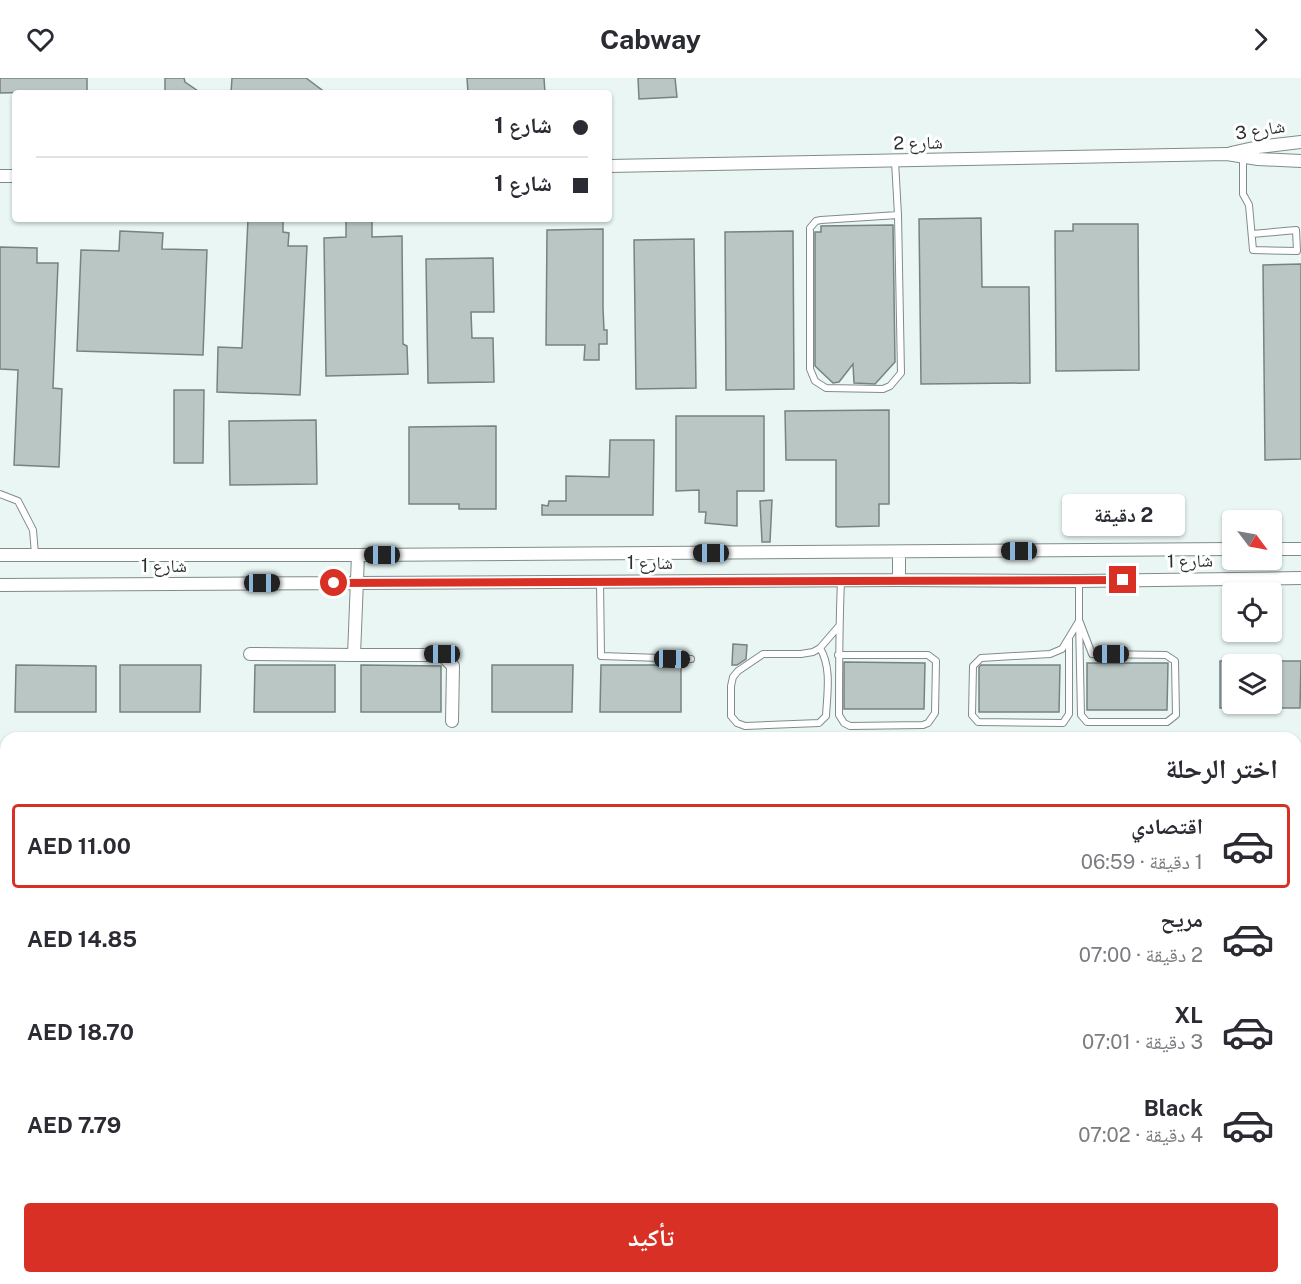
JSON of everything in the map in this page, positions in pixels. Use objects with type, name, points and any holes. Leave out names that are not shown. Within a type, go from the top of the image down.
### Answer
[{"type":"street","name":"شارع 3","points":[[1227,154],[1258,147],[1301,142]]},
{"type":"street","name":"شارع 3","points":[[1227,154],[1301,161]]},
{"type":"street","name":"شارع 2","points":[[612,166],[1227,154]]},
{"type":"street","name":"شارع 1","points":[[0,555],[1222,549]]},
{"type":"street","points":[[1282,549],[1301,549]]},
{"type":"street","points":[[899,552],[899,580]]},
{"type":"street","points":[[354,655],[358,555]]},
{"type":"street","name":"شارع 1","points":[[0,585],[841,580],[1079,581],[1301,578]]},
{"type":"street","points":[[250,654],[442,654],[453,666],[452,721]]},
{"type":"lane","points":[[1243,157],[1243,194],[1249,205],[1253,250],[1297,251],[1296,230],[1252,234]]},
{"type":"lane","points":[[895,161],[898,216],[901,373],[890,386],[883,389],[826,388],[815,381],[810,369],[810,228],[816,221],[821,220],[898,216]]},
{"type":"lane","points":[[0,494],[18,501],[33,530],[35,555]]},
{"type":"lane","points":[[838,655],[928,655],[932,657],[936,661],[935,713],[932,719],[923,725],[850,726],[844,723],[839,715],[838,655],[841,580]]},
{"type":"lane","points":[[600,581],[601,656],[691,659]]},
{"type":"lane","points":[[1079,581],[1079,620],[1081,715],[1088,723],[1167,722],[1176,715],[1175,661],[1166,655],[1092,654],[1079,620]]},
{"type":"lane","points":[[1069,639],[1069,714],[1063,723],[978,723],[972,715],[973,666],[981,658],[1050,654],[1062,649],[1079,620]]},
{"type":"lane","points":[[820,648],[824,654],[827,670],[826,716],[823,721],[746,726],[731,716],[731,686],[733,677],[738,671],[763,654],[801,654],[820,648],[839,625]]},
{"type":"building","points":[[0,78],[87,78],[87,90],[12,90],[12,93],[0,93]]},
{"type":"building","points":[[165,78],[184,78],[185,82],[197,90],[165,90]]},
{"type":"building","points":[[232,78],[306,78],[322,90],[231,90]]},
{"type":"building","points":[[467,78],[544,78],[545,90],[468,90]]},
{"type":"building","points":[[638,78],[675,78],[677,97],[639,99]]},
{"type":"building","points":[[981,218],[982,287],[1029,287],[1030,383],[921,384],[919,219]]},
{"type":"building","points":[[248,222],[283,222],[283,232],[289,233],[288,246],[307,246],[300,395],[217,392],[218,347],[242,348]]},
{"type":"building","points":[[346,222],[372,222],[372,237],[402,236],[403,344],[407,346],[408,374],[326,376],[324,238],[346,237]]},
{"type":"building","points":[[1073,224],[1138,224],[1139,370],[1056,371],[1055,231],[1073,231]]},
{"type":"building","points":[[893,225],[895,362],[875,384],[854,383],[853,364],[839,382],[833,383],[815,366],[815,232],[821,232],[821,226]]},
{"type":"building","points":[[603,229],[603,308],[607,344],[599,344],[599,360],[584,360],[585,345],[546,345],[547,230]]},
{"type":"building","points":[[120,231],[163,233],[162,249],[207,250],[203,355],[77,351],[81,250],[119,251]]},
{"type":"building","points":[[793,231],[794,389],[726,390],[725,232]]},
{"type":"building","points":[[694,239],[696,388],[636,389],[634,240]]},
{"type":"building","points":[[0,247],[37,248],[37,263],[58,263],[53,388],[62,389],[59,467],[14,465],[18,370],[0,369]]},
{"type":"building","points":[[493,258],[494,312],[471,312],[472,338],[493,338],[494,382],[428,383],[426,259]]},
{"type":"building","points":[[1301,264],[1301,459],[1265,460],[1263,265]]},
{"type":"building","points":[[174,390],[204,390],[203,463],[174,463]]},
{"type":"building","points":[[889,410],[889,504],[879,504],[879,526],[838,527],[836,526],[836,460],[786,460],[785,411]]},
{"type":"building","points":[[676,416],[764,416],[764,491],[737,491],[737,526],[705,523],[706,512],[699,512],[699,490],[676,491]]},
{"type":"building","points":[[316,420],[317,484],[230,485],[229,421]]},
{"type":"building","points":[[496,426],[496,509],[459,509],[459,504],[409,504],[409,427]]},
{"type":"building","points":[[610,440],[654,440],[653,515],[542,515],[542,505],[548,506],[549,501],[566,501],[566,476],[609,477]]},
{"type":"building","points":[[772,500],[770,542],[762,542],[760,501]]},
{"type":"building","points":[[733,644],[747,645],[746,659],[737,665],[732,665]]},
{"type":"building","points":[[1220,661],[1222,661],[1222,708],[1220,708]]},
{"type":"building","points":[[1282,661],[1301,661],[1300,708],[1282,708]]},
{"type":"building","points":[[844,662],[925,663],[924,709],[844,709]]},
{"type":"building","points":[[1087,663],[1168,663],[1167,710],[1087,710]]},
{"type":"building","points":[[16,665],[96,666],[96,712],[15,712]]},
{"type":"building","points":[[120,665],[201,665],[200,712],[120,712]]},
{"type":"building","points":[[255,665],[335,665],[335,712],[254,712]]},
{"type":"building","points":[[361,665],[441,666],[441,712],[361,712]]},
{"type":"building","points":[[492,665],[573,665],[572,712],[492,712]]},
{"type":"building","points":[[601,665],[681,665],[681,712],[600,712]]},
{"type":"building","points":[[981,665],[1060,665],[1059,712],[979,712],[979,667]]},
{"type":"route","points":[[334,583],[1123,580]]}]
